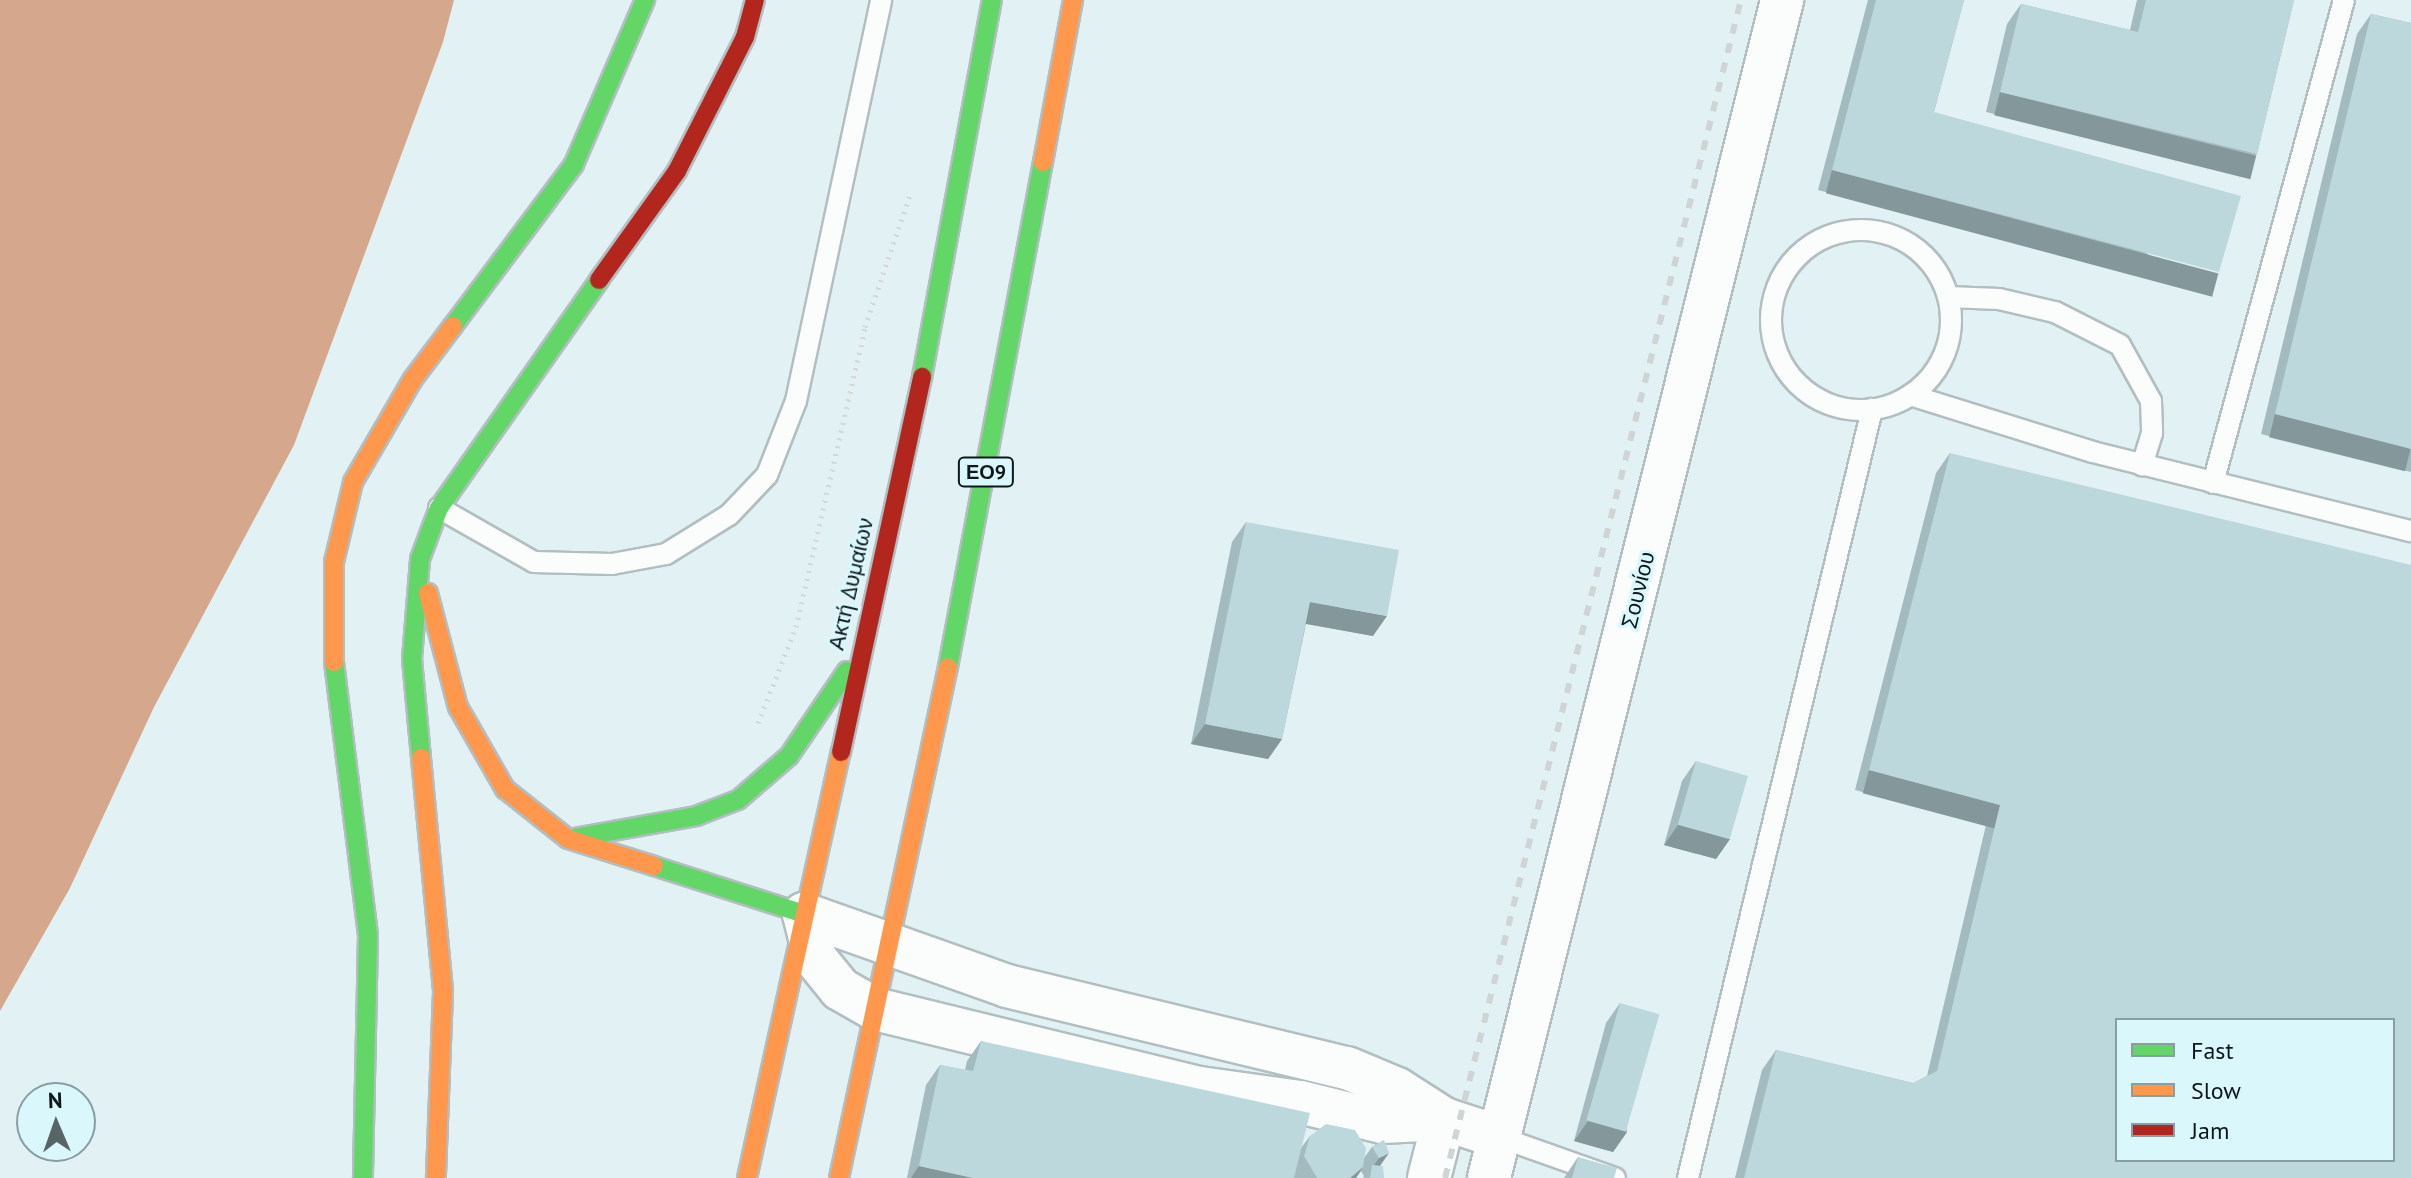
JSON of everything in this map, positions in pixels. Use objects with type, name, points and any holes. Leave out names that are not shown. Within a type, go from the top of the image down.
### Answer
[{"type":"main road","points":[[363,1178],[368,936],[332,642],[334,562],[350,496],[413,379],[574,164],[645,0]]},
{"type":"main road","points":[[436,1178],[443,992],[412,659],[420,559],[439,508],[677,171],[745,37],[755,0]]},
{"type":"main road","name":"Ακτή Δυμαίων","points":[[747,1178],[946,264],[992,0]]},
{"type":"main road","name":"ΕΟ9","points":[[839,1178],[1011,347],[1073,0]]},
{"type":"main road","points":[[420,559],[458,707],[505,789],[568,839],[804,914]]},
{"type":"main road","points":[[568,839],[696,816],[738,800],[789,756],[859,653]]},
{"type":"street","name":"Σουνίου","points":[[1489,1178],[1782,0]]},
{"type":"street","points":[[804,914],[1007,986],[1347,1068],[1397,1089],[1444,1119],[1499,1137]]},
{"type":"street","points":[[804,914],[815,958],[840,989],[875,1009],[1200,1088],[1300,1102],[1382,1122],[1444,1119]]},
{"type":"street","points":[[1200,1088],[1213,1036]]},
{"type":"street","points":[[1429,1178],[1444,1119]]},
{"type":"lane","points":[[439,508],[534,562],[612,564],[666,554],[729,515],[767,475],[796,401],[881,0]]},
{"type":"lane","points":[[2213,483],[2344,0]]},
{"type":"lane","points":[[1876,231],[1913,247],[1929,261],[1948,297],[1951,319],[1940,363],[1910,395],[1872,409],[1841,407],[1813,396],[1784,367],[1775,349],[1772,308],[1786,270],[1800,254],[1835,234],[1876,231]]},
{"type":"lane","points":[[1948,297],[1999,299],[2055,312],[2120,345],[2151,401],[2152,433],[2142,465]]},
{"type":"lane","points":[[1910,395],[1989,424],[2411,531]]},
{"type":"lane","points":[[1688,1178],[1872,409]]},
{"type":"lane","points":[[1499,1137],[1615,1178]]},
{"type":"path","points":[[754,730],[796,627],[865,327],[912,190]]},
{"type":"shaded area","points":[[0,0],[454,0],[443,42],[294,445],[154,707],[70,888],[0,1011]]},
{"type":"building","points":[[1876,0],[1964,0],[1934,112],[2241,196],[2219,272],[1832,170]]},
{"type":"building","points":[[2146,0],[2294,0],[2257,154],[2000,92],[2021,4],[2138,32]]},
{"type":"building","points":[[2371,14],[2411,23],[2411,449],[2275,414]]},
{"type":"building","points":[[1950,453],[2411,565],[2411,1178],[1744,1178],[1776,1050],[1913,1083],[1937,1071],[2000,805],[1869,770]]},
{"type":"building","points":[[1246,522],[1399,550],[1387,616],[1310,602],[1282,739],[1205,724]]},
{"type":"building","points":[[1696,761],[1748,776],[1730,839],[1678,824]]},
{"type":"building","points":[[1620,1003],[1659,1014],[1626,1132],[1586,1120]]},
{"type":"building","points":[[981,1041],[1310,1113],[1294,1178],[973,1178],[919,1166],[940,1065],[973,1071]]},
{"type":"building","points":[[1326,1124],[1355,1130],[1366,1148],[1363,1167],[1350,1178],[1317,1178],[1304,1156],[1310,1136]]},
{"type":"building","points":[[1384,1140],[1389,1153],[1379,1158],[1372,1147]]},
{"type":"building","points":[[1578,1157],[1617,1168],[1614,1178],[1572,1178]]},
{"type":"building","points":[[1372,1165],[1383,1166],[1384,1178],[1370,1178]]},
{"type":"railway","points":[[1445,1178],[1741,0]]},
{"type":"traffic: fast","points":[[453,326],[574,164],[645,0]]},
{"type":"traffic: fast","points":[[922,377],[992,0]]},
{"type":"traffic: fast","points":[[948,667],[1043,162]]},
{"type":"traffic: fast","points":[[421,758],[412,659],[420,559],[439,508],[599,280]]},
{"type":"traffic: fast","points":[[334,662],[368,936],[363,1178]]},
{"type":"traffic: fast","points":[[574,838],[696,816],[738,800],[789,756],[847,671]]},
{"type":"traffic: fast","points":[[654,866],[804,914]]},
{"type":"traffic: slow","points":[[1043,162],[1073,0]]},
{"type":"traffic: slow","points":[[334,662],[334,562],[353,482],[413,379],[453,326]]},
{"type":"traffic: slow","points":[[428,593],[458,707],[505,789],[568,839],[654,866]]},
{"type":"traffic: slow","points":[[839,1178],[948,667]]},
{"type":"traffic: slow","points":[[747,1178],[841,752]]},
{"type":"traffic: slow","points":[[421,758],[443,992],[436,1178]]},
{"type":"traffic: jam","points":[[599,280],[677,171],[745,37],[755,0]]},
{"type":"traffic: jam","points":[[841,752],[922,377]]}]
